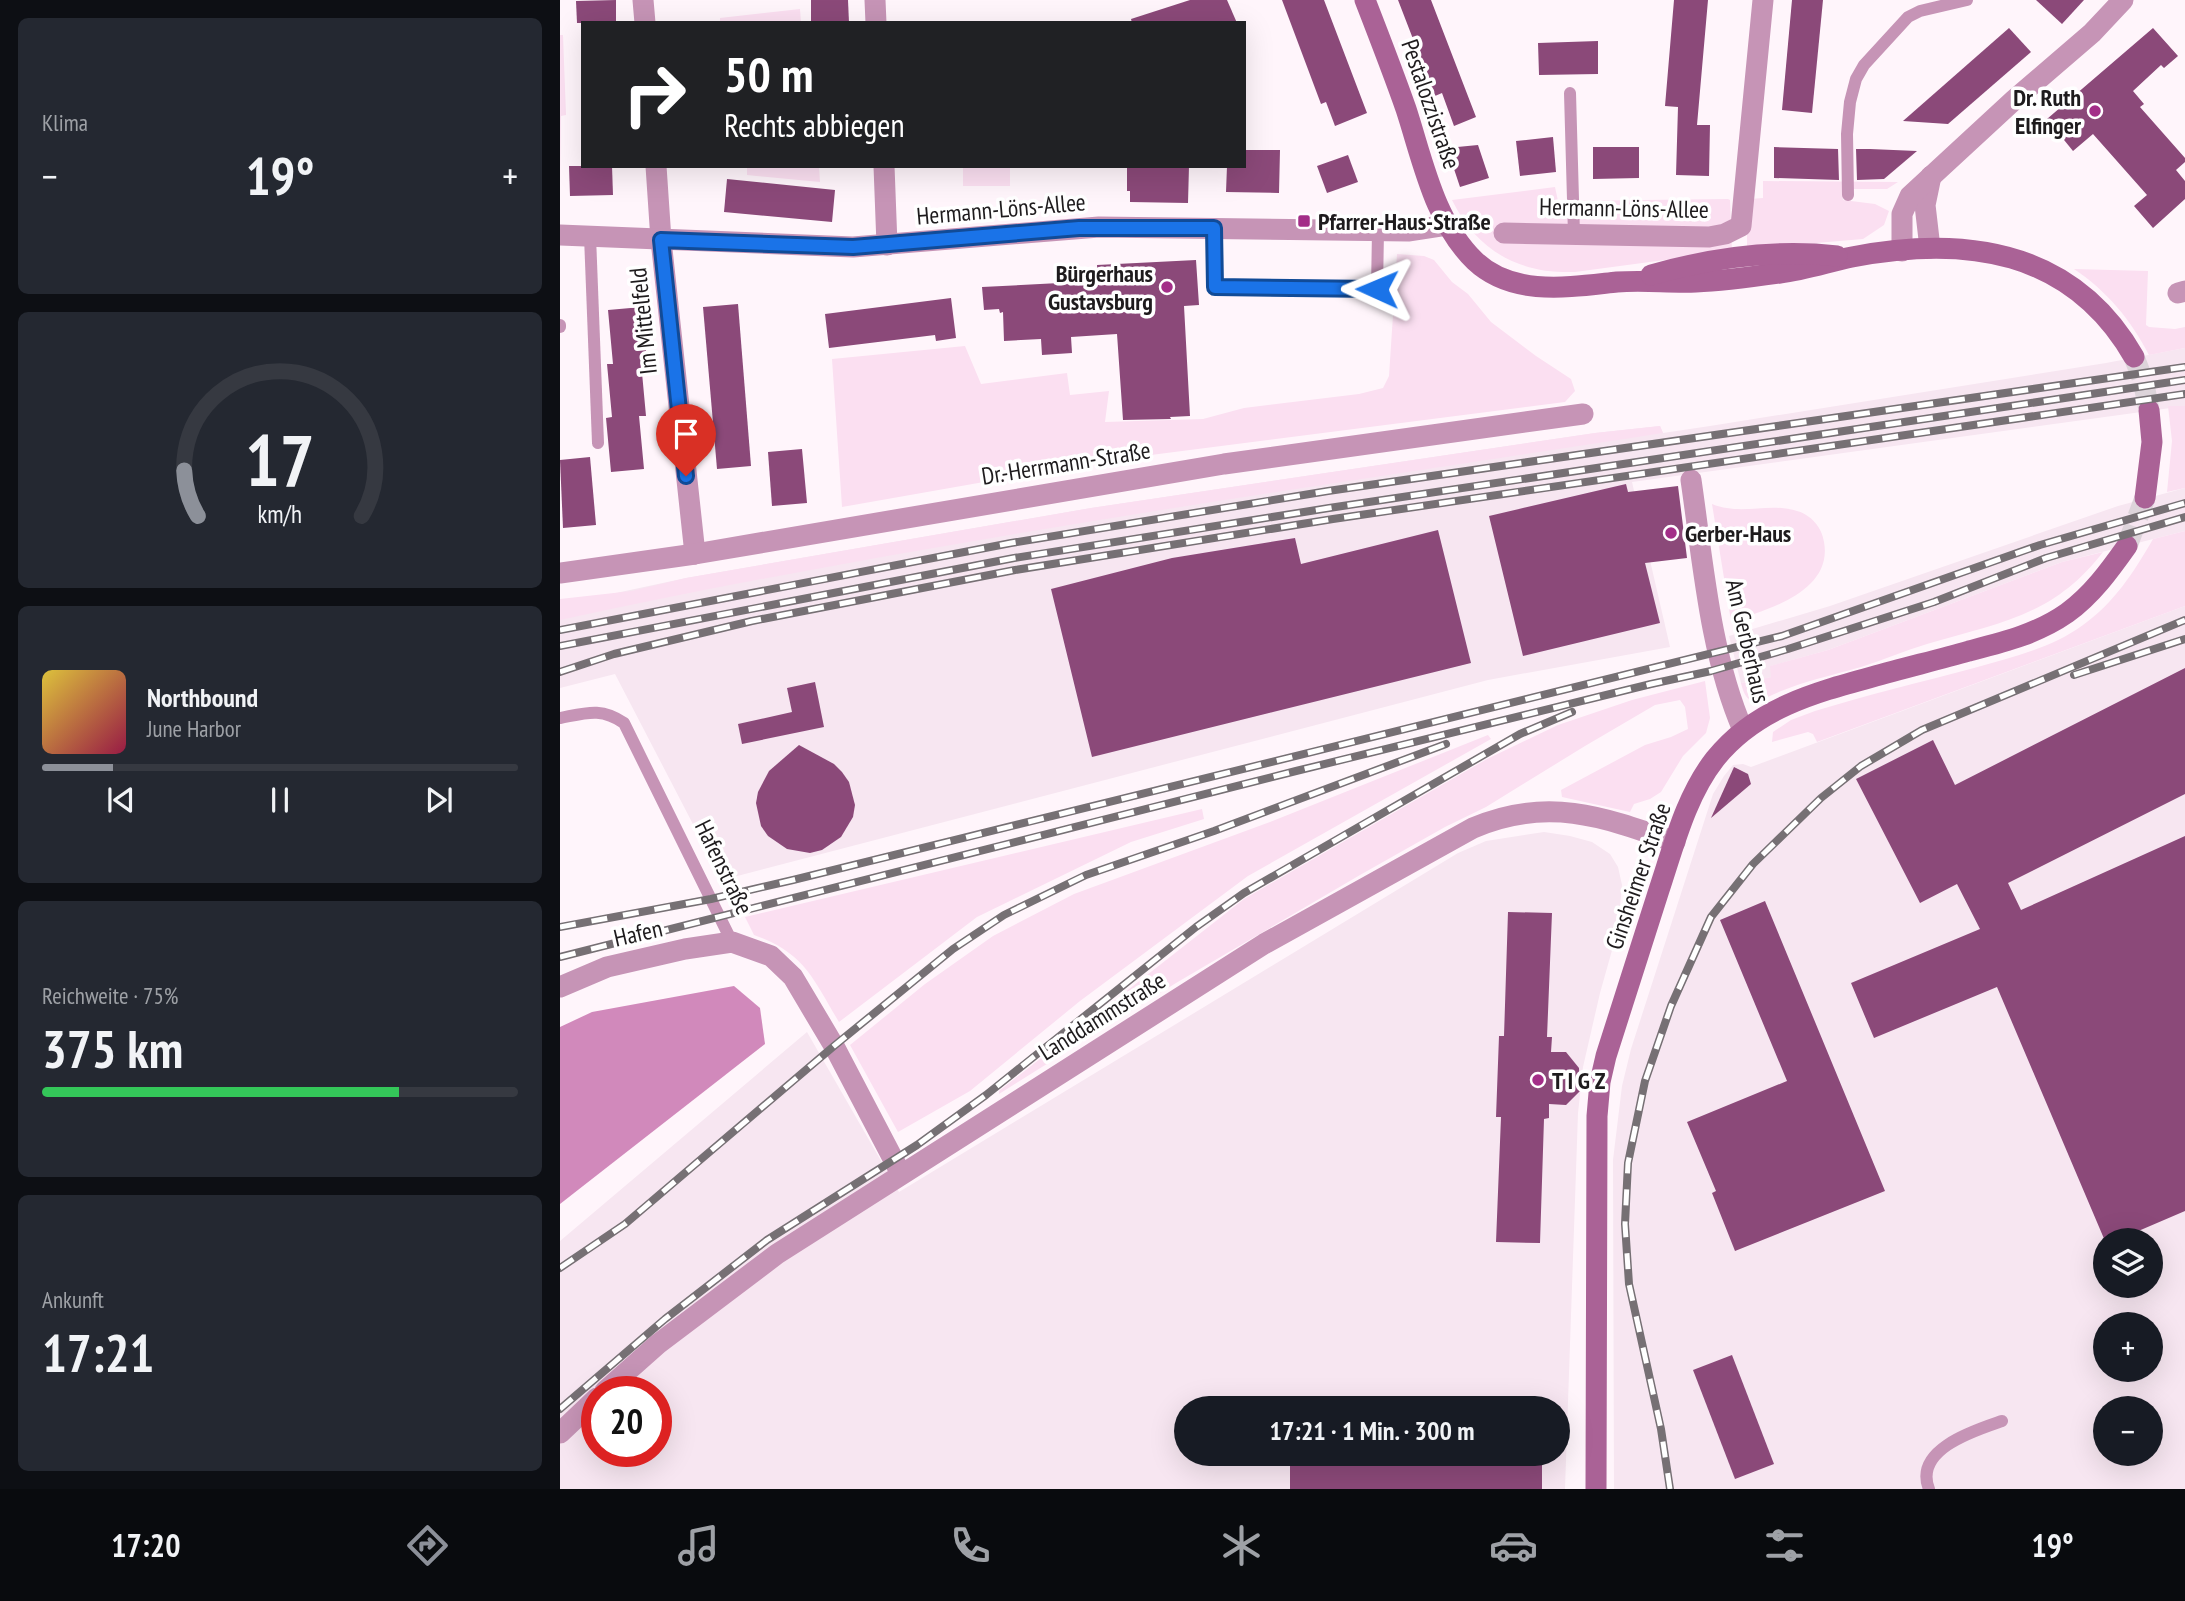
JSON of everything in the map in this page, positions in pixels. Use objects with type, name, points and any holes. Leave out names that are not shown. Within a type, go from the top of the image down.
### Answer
[{"type":"main road","name":"Pestalozzistraße","points":[[1365,0],[1447,225],[1478,264],[1512,282],[1534,287],[1629,281],[1697,282],[1808,269],[1852,257],[1902,251],[1953,247],[1984,250],[2025,262],[2074,289],[2113,325],[2134,357]]},
{"type":"main road","points":[[2145,498],[2152,442],[2149,410]]},
{"type":"main road","name":"Ginsheimer Straße","points":[[1595,1489],[1597,1116],[1600,1082],[1675,842],[1700,781],[1725,748],[1744,730],[1776,709],[1816,693],[2014,640],[2042,628],[2069,612],[2093,590],[2127,546]]},
{"type":"street","points":[[643,0],[645,21]]},
{"type":"street","points":[[875,0],[876,21]]},
{"type":"street","points":[[1741,226],[1763,0]]},
{"type":"street","points":[[1902,251],[1900,229],[1905,204],[1910,196],[2092,33],[2122,0]]},
{"type":"street","name":"Im Mittelfeld","points":[[656,168],[661,240],[695,554]]},
{"type":"street","points":[[884,168],[887,245]]},
{"type":"street","points":[[1930,248],[1925,205],[1931,176]]},
{"type":"street","name":"Hermann-Löns-Allee","points":[[560,235],[853,247],[1079,228],[1408,231],[1447,225]]},
{"type":"street","name":"Hermann-Löns-Allee","points":[[1504,233],[1709,237],[1725,234],[1741,226]]},
{"type":"street","name":"Dr.-Herrmann-Straße","points":[[560,573],[695,554],[1224,464],[1583,414]]},
{"type":"street","name":"Am Gerberhaus","points":[[1691,480],[1719,653],[1729,693],[1744,730]]},
{"type":"street","name":"Landdammstraße","points":[[622,1376],[658,1344],[777,1254],[901,1174],[1264,944],[1473,828],[1533,811],[1562,811],[1588,814],[1675,842]]},
{"type":"street","name":"Hafen","points":[[560,987],[607,967],[685,949],[732,942]]},
{"type":"street","name":"Hafenstraße","points":[[732,942],[771,956],[793,977],[834,1046],[901,1174]]},
{"type":"street","points":[[560,1433],[581,1413]]},
{"type":"lane","points":[[1848,195],[1847,134],[1850,102],[1856,79],[1864,65],[1908,17],[1920,11],[1966,0]]},
{"type":"lane","points":[[1570,93],[1574,235]]},
{"type":"lane","points":[[1740,250],[1741,226]]},
{"type":"lane","points":[[1214,228],[1215,287],[1377,289],[1378,231]]},
{"type":"lane","points":[[590,236],[598,443]]},
{"type":"lane","name":"Hafenstraße","points":[[560,718],[591,712],[611,714],[624,723],[732,942]]},
{"type":"lane","points":[[1929,1489],[1929,1466],[1942,1448],[1961,1435],[2003,1421]]},
{"type":"shaded area","points":[[800,9],[801,21],[720,21],[720,18]]},
{"type":"shaded area","points":[[560,35],[563,35],[566,115],[561,116],[560,182]]},
{"type":"shaded area","points":[[747,168],[819,168],[820,182],[747,175]]},
{"type":"shaded area","points":[[963,168],[1010,168],[1010,186],[963,186]]},
{"type":"shaded area","points":[[1763,181],[1898,182],[1887,189],[1842,189],[1843,200],[1875,204],[1889,211],[1884,225],[1863,239],[1747,249],[1750,199],[1763,198]]},
{"type":"shaded area","points":[[1555,187],[1558,201],[1728,199],[1732,251],[1575,272],[1536,269],[1518,264],[1487,246],[1462,218],[1452,200]]},
{"type":"shaded area","points":[[1397,254],[1424,256],[1434,260],[1491,322],[1571,379],[1575,391],[1565,402],[1104,461],[842,507],[832,359],[965,346],[981,384],[1067,373],[1070,395],[1109,391],[1105,422],[1203,419],[1244,408],[1359,394],[1383,388],[1389,376]]},
{"type":"shaded area","points":[[2074,269],[2148,271],[2146,325],[2175,329],[2185,327],[2185,348],[2149,355],[2117,307]]},
{"type":"shaded area","points":[[2185,348],[2185,406],[1632,482],[1670,647],[1488,680],[722,880],[615,674],[560,688],[560,605],[686,578],[1091,508],[1595,433],[1660,426],[1663,433],[2106,363]]},
{"type":"shaded area","points":[[2168,406],[2185,406],[2185,488],[2167,492],[2172,441]]},
{"type":"shaded area","points":[[1660,426],[1663,433],[972,541],[834,565],[560,620],[560,599],[632,591],[686,578],[1091,508],[1595,433]]},
{"type":"shaded area","points":[[2185,488],[2185,531],[2062,562],[1828,650],[1771,666],[1772,677],[1741,683],[1729,636],[1830,606],[2118,506]]},
{"type":"shaded area","points":[[1712,504],[1734,509],[1786,509],[1807,515],[1815,522],[1823,537],[1824,559],[1819,573],[1809,586],[1795,596],[1763,611],[1731,621]]},
{"type":"shaded area","points":[[2185,531],[2185,606],[1817,742],[1813,734],[1808,732],[1772,742],[1773,732],[1791,720],[1815,711],[2002,660],[2057,640],[2083,625],[2114,597],[2153,539]]},
{"type":"shaded area","points":[[2103,552],[2084,573],[2045,604],[2001,623],[1796,685],[1760,701],[1752,702],[1741,683],[1771,677],[1770,666],[1828,650],[2062,562]]},
{"type":"shaded area","points":[[2185,606],[2185,1489],[1614,1489],[1613,1160],[1622,1086],[1631,1049],[1713,794],[1733,765],[1751,767]]},
{"type":"shaded area","points":[[1705,681],[1710,718],[1706,733],[1683,756],[1661,792],[1634,804],[1630,812],[1562,797],[1561,790],[1645,745],[1688,729],[1685,707],[1680,700],[1655,705],[1486,807],[1360,875],[1176,983],[999,1094],[999,1091],[1244,899],[1487,759],[1558,725],[1632,700]]},
{"type":"shaded area","points":[[1488,735],[1491,739],[1248,876],[1080,1001],[970,1091],[898,1132],[850,1045],[925,984],[993,936],[1074,894],[1270,822]]},
{"type":"shaded area","points":[[1202,809],[1204,819],[1131,842],[977,917],[839,1022],[806,969],[785,950],[754,935],[745,917]]},
{"type":"shaded area","points":[[1544,832],[1570,836],[1592,842],[1610,854],[1618,867],[1622,885],[1618,929],[1583,1067],[1578,1113],[1568,1396],[1174,1396],[1174,1466],[1566,1466],[1565,1489],[560,1489],[560,1241],[807,1032],[899,1192],[1458,853],[1486,841]]},
{"type":"shaded area","points":[[734,986],[760,1008],[765,1044],[560,1204],[560,1027],[592,1012]]},
{"type":"building","points":[[616,0],[616,21],[577,23],[576,1]]},
{"type":"building","points":[[811,0],[848,0],[849,21],[811,21]]},
{"type":"building","points":[[1190,0],[1227,0],[1236,21],[1132,21]]},
{"type":"building","points":[[1282,0],[1324,0],[1367,113],[1335,126],[1326,102],[1321,104]]},
{"type":"building","points":[[1398,0],[1431,0],[1476,117],[1454,126],[1442,93],[1435,96]]},
{"type":"building","points":[[1674,0],[1708,0],[1697,125],[1710,125],[1709,176],[1676,175],[1678,107],[1665,106]]},
{"type":"building","points":[[1792,0],[1823,0],[1812,113],[1782,110]]},
{"type":"building","points":[[2036,0],[2084,0],[2062,24]]},
{"type":"building","points":[[2009,28],[2031,52],[1948,124],[1903,121]]},
{"type":"building","points":[[2153,28],[2178,56],[2164,68],[2161,65],[2133,91],[2144,104],[2140,107],[2185,158],[2185,162],[2176,170],[2185,181],[2185,199],[2153,228],[2134,206],[2147,195],[2093,134],[2073,151],[2047,119]]},
{"type":"building","points":[[1598,41],[1598,74],[1539,75],[1538,43]]},
{"type":"building","points":[[1553,137],[1556,172],[1520,176],[1516,141]]},
{"type":"building","points":[[1478,145],[1489,178],[1460,187],[1447,148]]},
{"type":"building","points":[[1593,147],[1639,147],[1639,178],[1593,179]]},
{"type":"building","points":[[1774,147],[1838,149],[1839,180],[1774,178]]},
{"type":"building","points":[[1856,149],[1917,151],[1884,179],[1857,180]]},
{"type":"building","points":[[1246,150],[1280,150],[1279,193],[1226,192],[1227,168],[1246,168]]},
{"type":"building","points":[[1348,155],[1358,182],[1327,193],[1317,166]]},
{"type":"building","points":[[569,166],[612,168],[613,195],[570,196]]},
{"type":"building","points":[[1127,168],[1189,168],[1188,203],[1130,202],[1130,191],[1127,191]]},
{"type":"building","points":[[727,179],[835,190],[832,222],[724,212]]},
{"type":"building","points":[[1196,260],[1199,305],[1184,306],[1190,416],[1123,420],[1117,334],[1071,337],[1072,353],[1042,355],[1041,339],[1004,341],[1003,312],[1000,313],[999,309],[984,310],[982,287],[1098,281],[1097,265]]},
{"type":"building","points":[[951,298],[956,338],[936,341],[935,335],[829,348],[825,314]]},
{"type":"building","points":[[738,304],[751,466],[717,469],[703,307]]},
{"type":"building","points":[[642,307],[647,361],[641,362],[646,416],[639,416],[644,469],[611,472],[606,418],[612,417],[607,364],[613,364],[608,310]]},
{"type":"building","points":[[802,449],[807,503],[772,506],[768,452]]},
{"type":"building","points":[[590,457],[596,525],[563,528],[560,460]]},
{"type":"building","points":[[1626,484],[1628,492],[1678,486],[1687,558],[1645,563],[1660,623],[1523,656],[1489,516]]},
{"type":"building","points":[[1438,530],[1471,663],[1092,757],[1051,589],[1172,558],[1295,538],[1301,564]]},
{"type":"building","points":[[2185,668],[2185,794],[2008,883],[2021,910],[2185,836],[2185,1211],[2145,1228],[2099,1228],[1997,987],[1874,1038],[1851,983],[1980,929],[1957,884],[1920,903],[1856,779],[1933,740],[1955,785]]},
{"type":"building","points":[[815,682],[824,727],[742,744],[738,724],[792,712],[787,688]]},
{"type":"building","points":[[799,745],[834,764],[842,772],[849,782],[855,805],[853,817],[841,837],[822,850],[810,853],[787,849],[768,836],[761,826],[756,803],[758,792],[769,771]]},
{"type":"building","points":[[1734,767],[1748,774],[1751,784],[1711,818]]},
{"type":"building","points":[[1765,901],[1885,1191],[1735,1251],[1712,1193],[1716,1191],[1687,1122],[1787,1081],[1720,920]]},
{"type":"building","name":"T I G Z","points":[[1508,912],[1552,913],[1547,1037],[1552,1037],[1551,1052],[1566,1052],[1579,1068],[1580,1091],[1566,1105],[1549,1104],[1549,1118],[1544,1119],[1540,1243],[1496,1242],[1501,1117],[1496,1117],[1499,1036],[1504,1036]]},
{"type":"building","points":[[1732,1355],[1774,1464],[1735,1479],[1693,1370]]},
{"type":"building","points":[[1290,1466],[1542,1466],[1542,1489],[1290,1489]]},
{"type":"tunnel","points":[[2134,357],[2143,380],[2149,410]]},
{"type":"tunnel","points":[[2127,546],[2145,498]]},
{"type":"railway","points":[[560,630],[1011,543],[1328,491],[2185,367]]},
{"type":"railway","points":[[560,646],[1014,558],[2185,380]]},
{"type":"railway","points":[[560,672],[614,654],[752,621],[1015,570],[1333,519],[2185,394]]},
{"type":"railway","points":[[560,927],[711,899],[793,880],[1782,636],[2040,545],[2185,503]]},
{"type":"railway","points":[[560,957],[1296,771],[1711,671],[1934,602],[2046,558],[2185,517]]},
{"type":"railway","points":[[1670,1489],[1661,1429],[1629,1284],[1625,1224],[1628,1163],[1645,1081],[1671,1006],[1711,917],[1753,864],[1821,798],[1861,766],[1922,730],[2185,620]]},
{"type":"railway","points":[[2074,675],[2185,639]]},
{"type":"railway","points":[[560,1409],[665,1319],[767,1240],[917,1145],[986,1095],[1196,927],[1244,893],[1520,734],[1572,712]]},
{"type":"railway","points":[[560,1268],[625,1224],[834,1046],[953,949],[1004,915],[1086,875],[1214,831],[1446,744]]},
{"type":"place","name":"Dr. Ruth Elfinger","points":[[2095,111]]},
{"type":"place","name":"Pfarrer-Haus-Straße","points":[[1304,221]]},
{"type":"place","name":"Bürgerhaus Gustavsburg","points":[[1167,287]]},
{"type":"place","name":"Gerber-Haus","points":[[1671,533]]},
{"type":"place","name":"T I G Z","points":[[1538,1080]]},
{"type":"route","points":[[686,476],[661,240],[853,247],[1079,228],[1214,228],[1215,287],[1377,289]]}]
